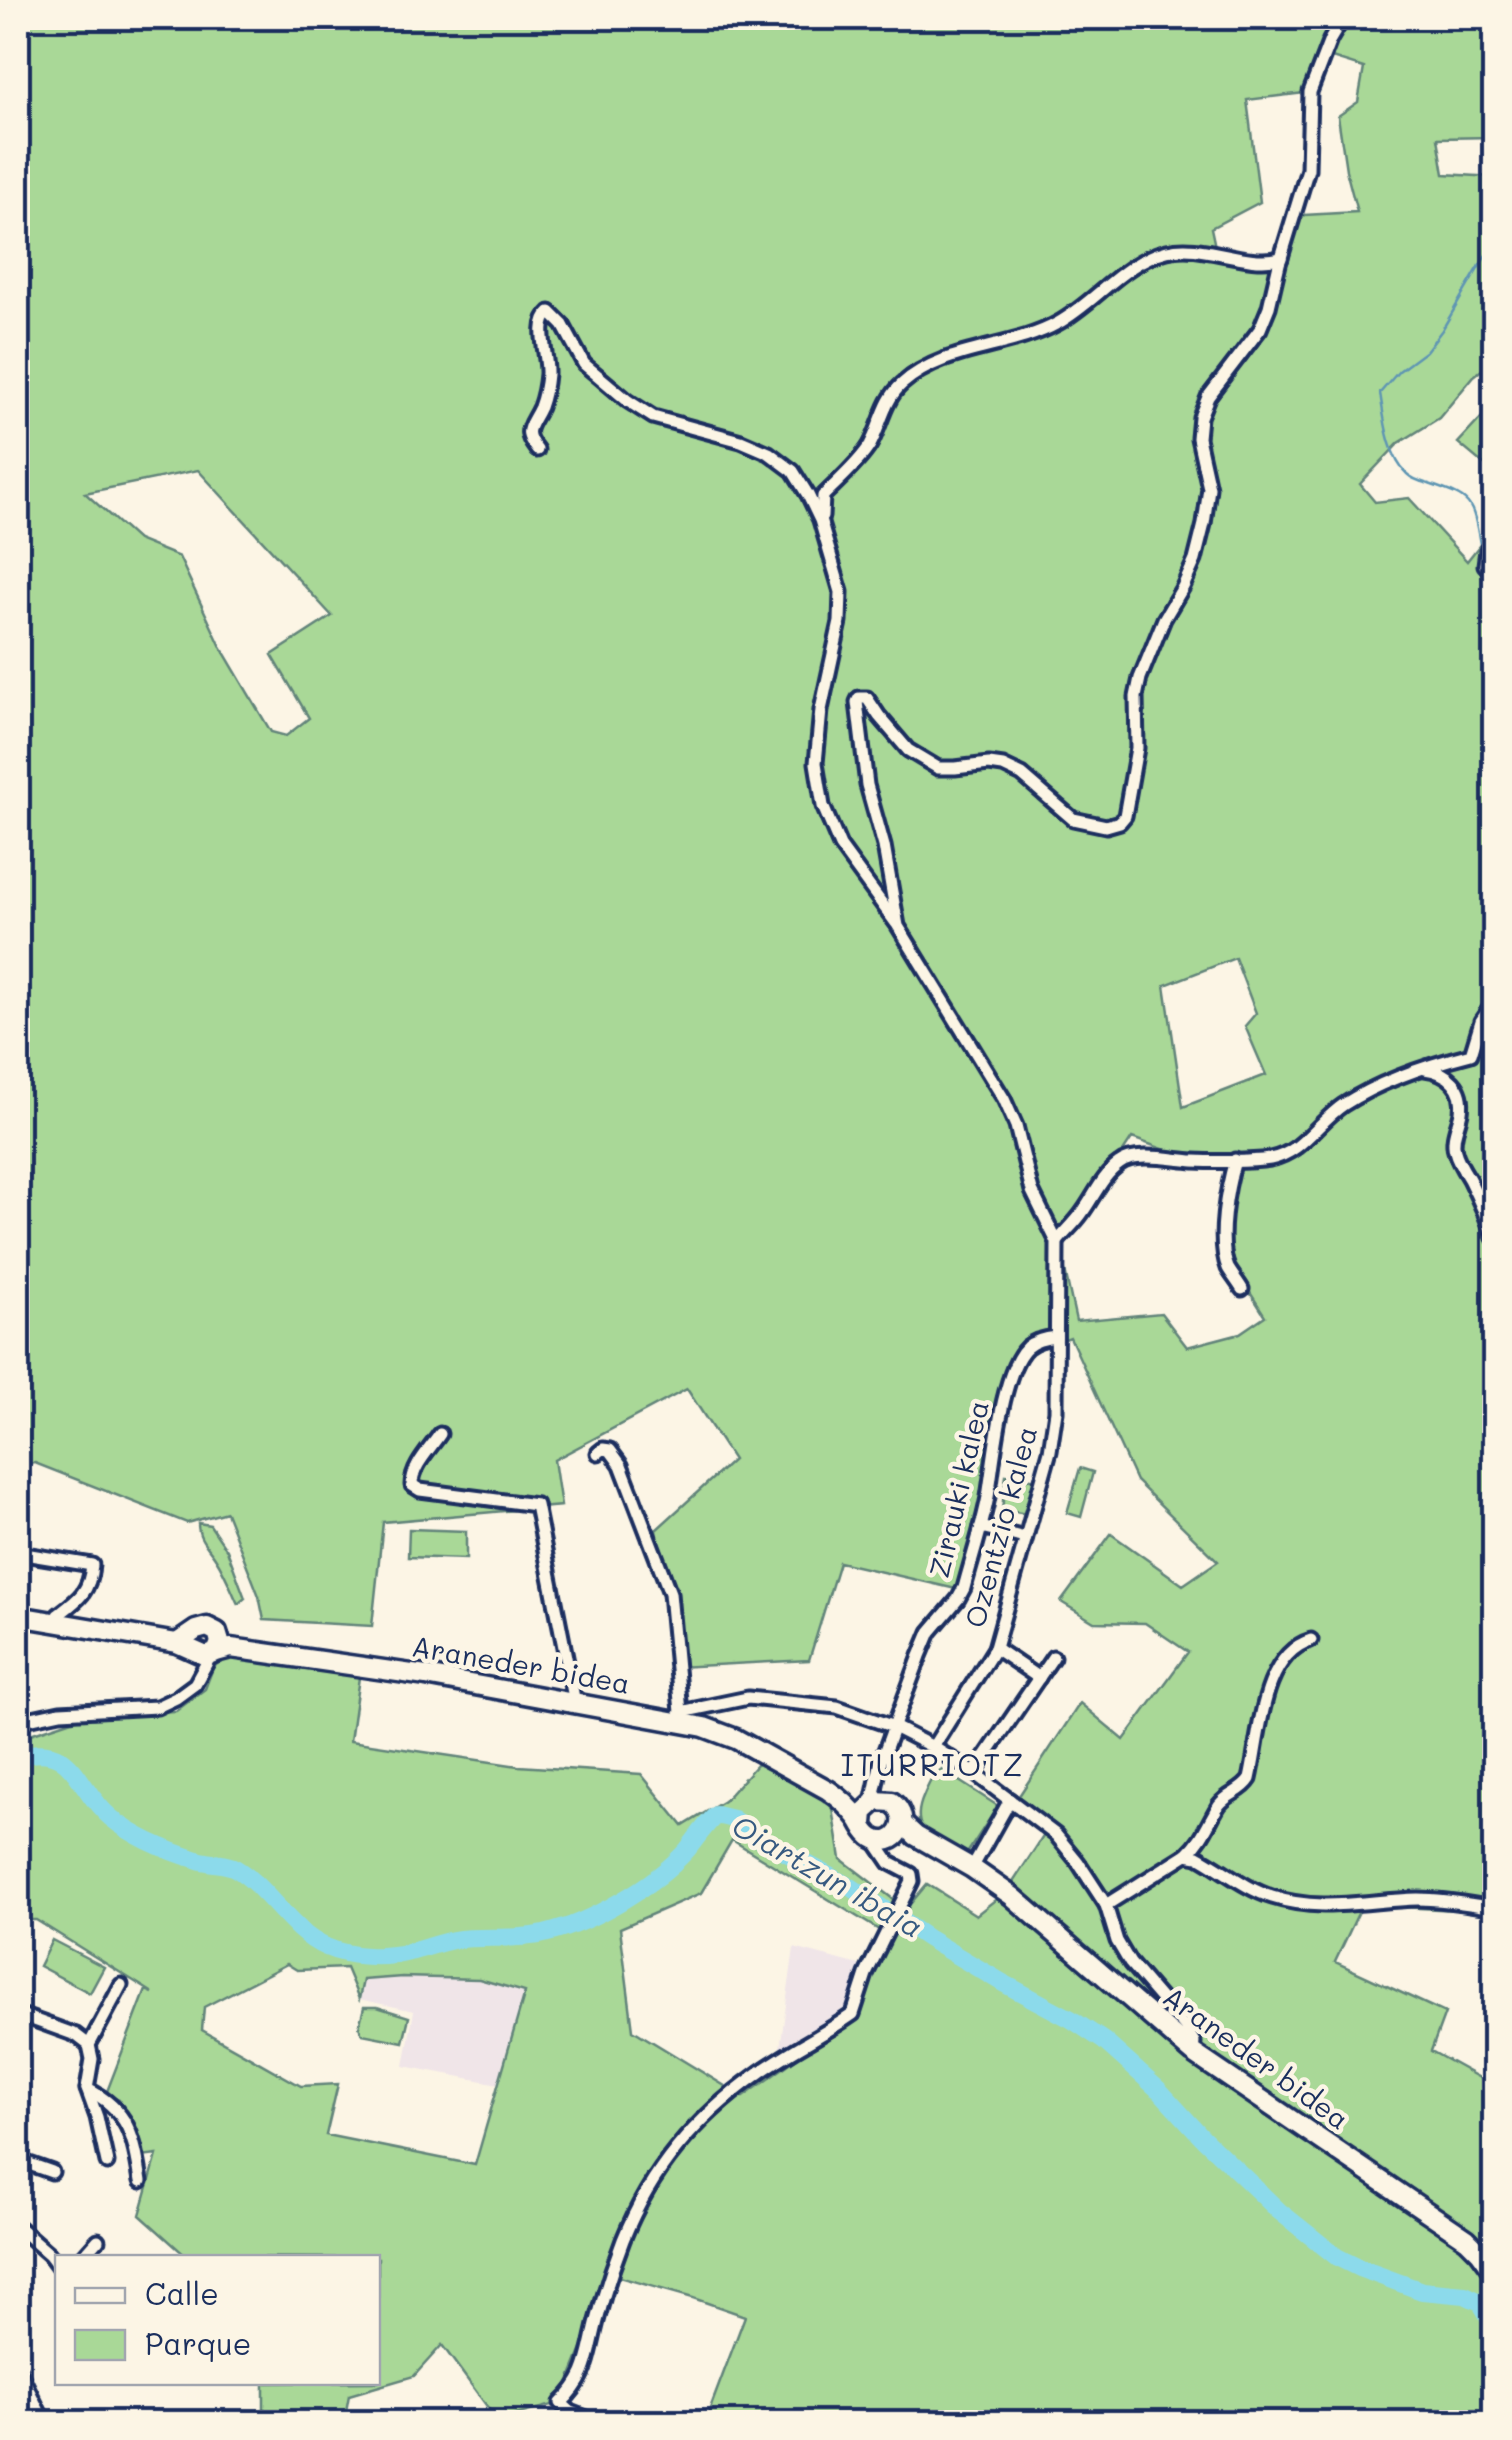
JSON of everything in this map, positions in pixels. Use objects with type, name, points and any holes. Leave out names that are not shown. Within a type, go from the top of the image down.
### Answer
[{"type":"street","points":[[898,926],[884,846],[867,785],[859,698],[868,698],[908,750],[938,768],[1003,766],[1022,775],[1074,819],[1106,826],[1126,816],[1137,748],[1136,697],[1140,678],[1164,618],[1195,560],[1204,524],[1209,488],[1198,438],[1200,417],[1208,397],[1260,329],[1269,306],[1308,169],[1310,92],[1343,18]]},
{"type":"street","points":[[824,534],[823,496],[868,450],[890,399],[910,379],[951,358],[1024,338],[1056,324],[1138,263],[1165,252],[1281,258]]},
{"type":"street","points":[[537,450],[527,431],[544,394],[547,372],[542,326],[544,316],[550,312],[584,364],[628,401],[654,417],[741,441],[794,470],[820,520],[841,592],[840,622],[821,710],[816,763],[824,806],[840,846],[898,926],[1004,1099],[1016,1126],[1032,1191],[1057,1242],[1120,1162],[1134,1158],[1269,1160],[1288,1154],[1347,1102],[1471,1054],[1481,1021],[1494,1002]]},
{"type":"street","points":[[1494,549],[1487,550],[1486,565],[1494,574]]},
{"type":"street","points":[[1425,1069],[1448,1076],[1460,1094],[1462,1108],[1454,1149],[1494,1238]]},
{"type":"street","points":[[1235,1160],[1224,1227],[1227,1266],[1242,1289]]},
{"type":"street","name":"Ozentzio kalea","points":[[932,1746],[995,1648],[1054,1433],[1057,1242]]},
{"type":"street","name":"Zirauki kalea","points":[[871,1804],[930,1632],[964,1588],[981,1527],[1002,1411],[1018,1360],[1036,1341],[1056,1336]]},
{"type":"street","points":[[440,1434],[411,1478],[412,1485],[420,1490],[536,1505],[575,1702]]},
{"type":"street","points":[[598,1453],[610,1450],[621,1464],[670,1592],[680,1717],[748,1698],[837,1708],[932,1746],[974,1773],[1056,1835],[1078,1862],[1106,1905],[1130,1963],[1185,2027],[1194,2042],[1194,2052]]},
{"type":"street","points":[[981,1527],[1025,1538]]},
{"type":"street","points":[[18,1553],[92,1566],[84,1596],[58,1615],[56,1622]]},
{"type":"street","name":"Araneder bidea","points":[[18,1616],[205,1650],[390,1670],[680,1717],[729,1736],[812,1780],[884,1837],[916,1836],[972,1868],[1012,1896],[1194,2052],[1467,2239],[1494,2271]]},
{"type":"street","points":[[1106,1905],[1187,1854],[1199,1843],[1222,1800],[1244,1788],[1250,1779],[1264,1704],[1282,1660],[1293,1648],[1311,1640]]},
{"type":"street","points":[[995,1648],[1039,1678]]},
{"type":"street","points":[[18,1721],[84,1710],[157,1707],[187,1691],[200,1676],[205,1650]]},
{"type":"street","points":[[974,1773],[1053,1657]]},
{"type":"street","points":[[878,1777],[884,1794],[902,1814],[884,1837]]},
{"type":"street","name":"Araneder bidea","points":[[842,1800],[892,1802]]},
{"type":"street","points":[[972,1868],[1010,1800]]},
{"type":"street","points":[[597,2422],[571,2412],[561,2403],[582,2378],[597,2319],[631,2221],[662,2166],[687,2134],[756,2074],[854,2014],[866,1974],[908,1893],[911,1874],[890,1863],[884,1837],[864,1812],[871,1804]]},
{"type":"street","points":[[1187,1854],[1198,1856],[1270,1897],[1292,1902],[1346,1906],[1414,1899],[1494,1908]]},
{"type":"street","points":[[106,2164],[87,2089],[92,2059],[89,2044],[120,1985]]},
{"type":"street","points":[[18,2014],[76,2035],[89,2044]]},
{"type":"street","points":[[87,2089],[106,2098],[125,2120],[141,2180]]},
{"type":"street","points":[[18,2120],[18,2136]]},
{"type":"street","points":[[18,2160],[52,2172]]},
{"type":"street","points":[[18,2227],[55,2262]]},
{"type":"street","points":[[85,2255],[98,2240]]},
{"type":"street","points":[[18,2368],[44,2422]]},
{"type":"shaded area","points":[[794,1948],[871,1968],[854,2017],[797,2058],[780,2048]]},
{"type":"shaded area","points":[[479,1979],[526,1992],[499,2084],[404,2066],[414,2011],[359,1999],[363,1980]]},
{"type":"green space","points":[[18,18],[1494,18],[1494,137],[1438,138],[1444,174],[1494,177],[1494,386],[1483,369],[1439,418],[1399,443],[1360,484],[1375,502],[1409,498],[1467,561],[1494,527],[1494,1912],[1362,1905],[1335,1962],[1445,2013],[1431,2051],[1494,2086],[1494,2422],[705,2422],[745,2316],[612,2275],[560,2403],[497,2420],[442,2345],[414,2376],[349,2395],[344,2422],[264,2422],[264,2385],[380,2385],[380,2255],[185,2255],[140,2215],[157,2155],[142,2157],[119,2100],[106,2094],[146,1990],[153,1993],[36,1920],[18,1920],[18,1738],[88,1715],[176,1711],[205,1689],[213,1668],[236,1645],[362,1656],[350,1741],[518,1766],[641,1774],[683,1826],[724,1801],[757,1764],[832,1802],[841,1859],[906,1909],[927,1884],[976,1915],[1008,1890],[1052,1823],[1017,1799],[1080,1703],[1124,1740],[1188,1652],[1145,1623],[1094,1622],[1061,1602],[1111,1534],[1183,1585],[1218,1561],[1136,1481],[1070,1337],[1009,1361],[991,1476],[956,1589],[839,1562],[809,1660],[677,1667],[656,1530],[733,1460],[687,1389],[554,1460],[561,1506],[383,1522],[372,1626],[264,1620],[259,1596],[226,1512],[187,1523],[35,1463],[18,1464]],"holes":[[[1319,54],[1364,68],[1358,102],[1338,116],[1357,212],[1304,215],[1269,263],[1217,256],[1211,228],[1260,202],[1247,100],[1304,93]],[[198,470],[332,616],[272,655],[309,718],[286,736],[271,732],[222,649],[179,557],[137,540],[85,493]],[[1235,958],[1256,1013],[1245,1026],[1266,1075],[1183,1107],[1165,985]],[[1132,1138],[1225,1171],[1221,1247],[1265,1316],[1240,1333],[1187,1347],[1161,1313],[1076,1321],[1060,1248]],[[732,1840],[887,1935],[854,2017],[743,2097],[633,2030],[620,1928],[701,1893]],[[287,1964],[297,1970],[346,1968],[359,1999],[363,1980],[402,1977],[479,1979],[525,1992],[475,2165],[326,2135],[338,2084],[301,2086],[202,2030],[204,2007]]]},
{"type":"green space","points":[[1494,404],[1494,473],[1458,443]]},
{"type":"green space","points":[[1080,1468],[1093,1472],[1081,1517],[1067,1513]]},
{"type":"green space","points":[[1006,1475],[1037,1480],[1028,1514],[1002,1510]]},
{"type":"green space","points":[[198,1523],[210,1525],[227,1550],[245,1598],[238,1604],[202,1538]]},
{"type":"green space","points":[[409,1529],[466,1531],[466,1559],[408,1557]]},
{"type":"green space","points":[[942,1770],[998,1806],[966,1855],[927,1834],[919,1819],[919,1808],[929,1784]]},
{"type":"green space","points":[[52,1940],[104,1967],[90,1993],[39,1966]]},
{"type":"green space","points":[[364,2007],[409,2017],[403,2042],[362,2034],[359,2027]]},
{"type":"waterway","points":[[1480,544],[1468,503],[1454,493],[1412,478],[1395,458],[1380,393],[1399,371],[1426,351],[1486,255]]},
{"type":"waterway","name":"Oiartzun ibaia","points":[[18,1757],[37,1753],[63,1761],[99,1806],[130,1831],[175,1852],[235,1868],[313,1940],[345,1953],[367,1956],[389,1956],[453,1940],[533,1936],[562,1929],[601,1912],[657,1877],[687,1850],[716,1815],[733,1819],[762,1840],[851,1887],[927,1938],[1104,2041],[1160,2091],[1279,2211],[1337,2257],[1422,2291],[1465,2295],[1480,2302],[1494,2325]]},
{"type":"district","name":"ITURRIOTZ","points":[[933,1766]]}]
